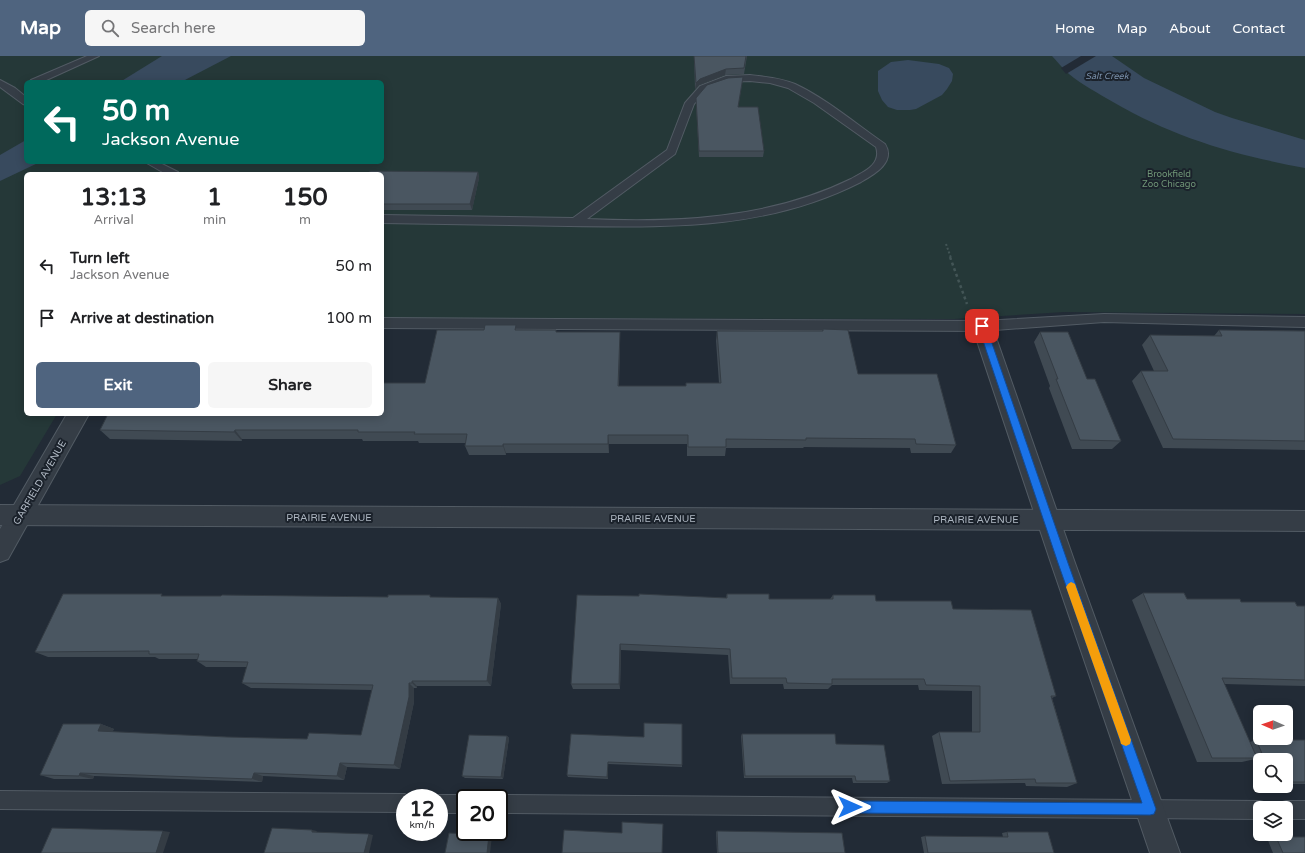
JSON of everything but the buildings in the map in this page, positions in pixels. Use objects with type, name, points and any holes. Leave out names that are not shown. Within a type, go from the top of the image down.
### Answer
[{"type":"street","points":[[982,326],[1048,520],[1165,853]]},
{"type":"street","name":"GARFIELD AVENUE","points":[[0,551],[10,515],[77,416]]},
{"type":"street","name":"PRAIRIE AVENUE","points":[[10,515],[1305,521]]},
{"type":"lane","points":[[39,80],[95,56]]},
{"type":"lane","points":[[384,219],[575,222],[624,225],[675,222],[773,211],[815,199],[845,187],[878,167],[883,161],[884,152],[881,146],[817,101],[790,86],[771,80],[750,78],[726,80],[703,88],[690,102],[671,152],[575,222]]},
{"type":"lane","points":[[0,83],[16,88],[24,99]]},
{"type":"lane","points":[[0,94],[16,88]]},
{"type":"lane","points":[[154,164],[170,172]]},
{"type":"lane","points":[[384,323],[982,326],[1104,318],[1305,322]]},
{"type":"lane","points":[[0,800],[396,803]]},
{"type":"lane","points":[[508,804],[1253,810]]},
{"type":"lane","points":[[1293,810],[1305,810]]},
{"type":"path","points":[[946,244],[965,300],[982,326]]},
{"type":"green space","name":"Brookfield Zoo Chicago","points":[[0,56],[1305,56],[1305,314],[1064,312],[954,319],[384,318],[384,172],[24,172],[24,416],[56,416],[20,476],[0,485]]},
{"type":"water","points":[[162,56],[231,56],[185,80],[123,80]]},
{"type":"water","name":"Salt Creek","points":[[1052,56],[1112,56],[1144,78],[1215,112],[1305,140],[1305,168],[1230,151],[1206,144],[1159,126],[1136,115],[1074,78]]},
{"type":"water","points":[[908,60],[939,64],[949,68],[953,74],[952,81],[942,95],[916,109],[897,110],[888,107],[882,100],[878,91],[878,71],[891,62]]},
{"type":"water","points":[[24,141],[24,164],[36,164],[0,181],[0,155]]},
{"type":"pier","points":[[1081,56],[1096,56],[1066,74],[1061,68]]},
{"type":"slow traffic","points":[[1071,587],[1126,740]]},
{"type":"route","points":[[850,807],[1150,809],[1063,563],[982,326]]}]
